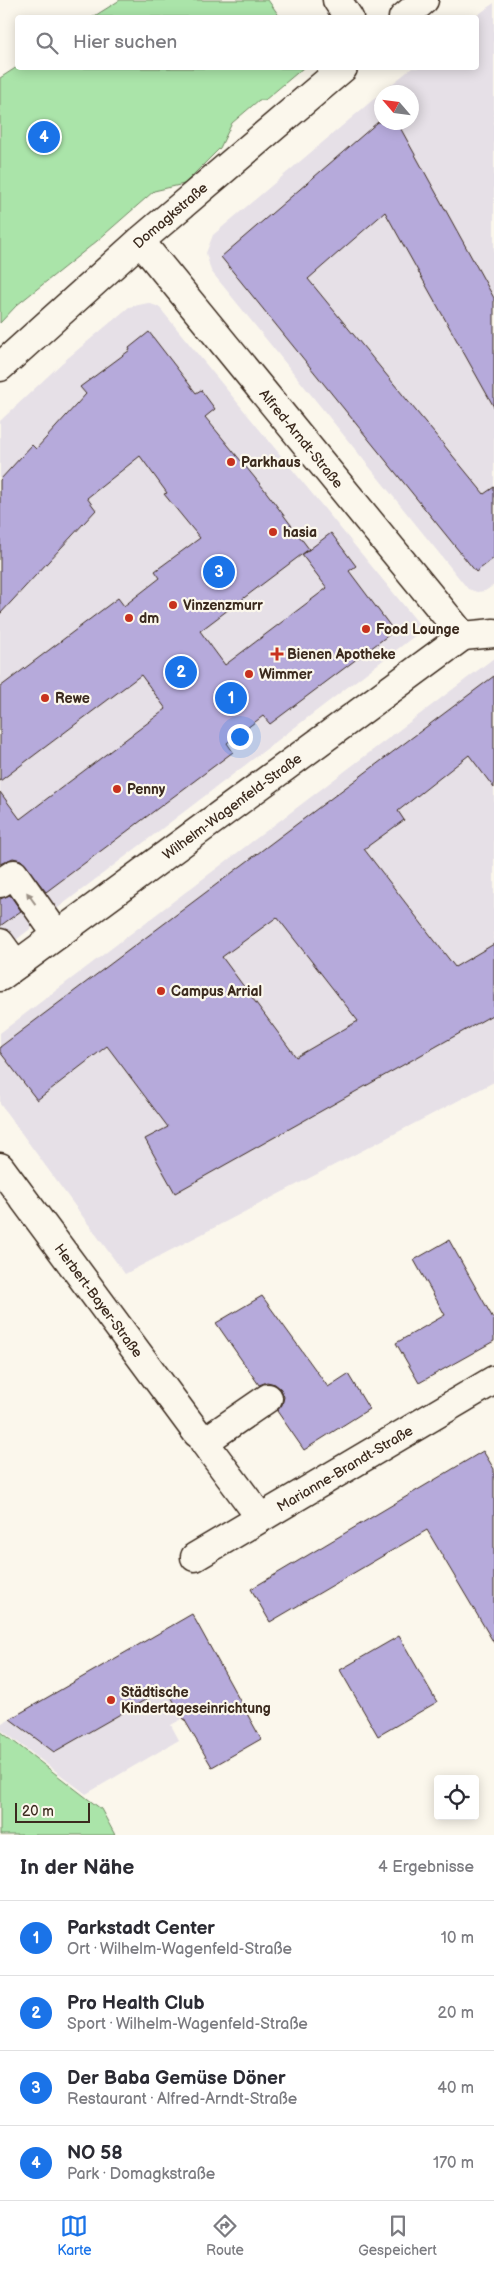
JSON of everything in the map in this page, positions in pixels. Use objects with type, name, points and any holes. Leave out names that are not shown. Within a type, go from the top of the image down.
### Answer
[{"type":"street","points":[[337,0],[347,15]]},
{"type":"street","points":[[406,15],[424,0]]},
{"type":"street","name":"Domagkstraße","points":[[0,367],[140,241],[341,70]]},
{"type":"street","name":"Alfred-Arndt-Straße","points":[[140,241],[463,636]]},
{"type":"street","points":[[463,636],[494,632]]},
{"type":"street","name":"Wilhelm-Wagenfeld-Straße","points":[[8,971],[463,636]]},
{"type":"street","points":[[0,883],[14,874],[57,935]]},
{"type":"street","points":[[0,943],[8,971]]},
{"type":"street","name":"Herbert-Bayer-Straße","points":[[0,1167],[260,1517]]},
{"type":"street","name":"Marianne-Brandt-Straße","points":[[195,1557],[494,1380]]},
{"type":"street","points":[[201,1438],[268,1398]]},
{"type":"shaded area","points":[[494,3],[494,585],[485,591],[477,592],[468,589],[211,271],[206,253],[213,235],[374,99],[374,130],[419,130],[419,85],[391,85],[410,70],[479,70],[479,15]]},
{"type":"shaded area","points":[[148,303],[159,307],[419,624],[416,635],[0,952],[0,421],[63,362],[129,307]]},
{"type":"shaded area","points":[[494,658],[494,1082],[125,1274],[0,1104],[0,1033]]},
{"type":"shaded area","name":"Städtische Kindertageseinrichtung","points":[[192,1614],[209,1644],[201,1648],[189,1715],[171,1725],[179,1740],[86,1794],[0,1729],[0,1724]]},
{"type":"green space","points":[[120,0],[268,0],[279,15],[96,15]]},
{"type":"green space","points":[[15,68],[15,70],[301,70],[265,100],[259,100],[232,123],[220,148],[184,184],[154,191],[97,241],[17,305],[0,323],[0,78]]},
{"type":"green space","points":[[0,1731],[101,1809],[115,1835],[0,1835]]},
{"type":"building","points":[[374,125],[374,130],[401,130],[494,298],[494,407],[385,212],[308,279],[484,494],[494,487],[494,558],[476,572],[221,257]]},
{"type":"building","points":[[149,332],[196,393],[201,390],[215,409],[205,417],[264,489],[309,549],[200,631],[225,665],[327,588],[302,555],[331,533],[356,566],[349,571],[394,631],[270,724],[263,716],[227,743],[233,752],[46,892],[21,860],[13,858],[0,864],[0,792],[20,819],[166,709],[141,675],[0,781],[0,687],[118,598],[124,606],[160,578],[155,571],[200,538],[164,494],[167,493],[140,456],[87,498],[96,510],[0,614],[0,480],[32,445],[36,449],[86,394],[80,387],[130,350],[129,348]]},
{"type":"building","name":"Campus Arrial","points":[[494,676],[494,788],[469,755],[398,811],[404,820],[364,849],[455,967],[494,944],[494,1014],[175,1193],[145,1139],[168,1127],[107,1046],[37,1100],[0,1052],[0,1047]],"holes":[[[277,917],[358,1021],[296,1057],[222,957]]]},
{"type":"building","points":[[10,895],[21,911],[0,926],[0,899]]},
{"type":"building","points":[[449,1240],[494,1320],[494,1341],[419,1383],[396,1343],[445,1315],[414,1260]]},
{"type":"building","points":[[262,1296],[328,1387],[348,1374],[369,1409],[304,1450],[277,1411],[282,1405],[284,1397],[281,1389],[275,1384],[267,1382],[259,1385],[216,1323]]},
{"type":"building","points":[[483,1451],[494,1469],[494,1643],[427,1530],[270,1622],[251,1589]]},
{"type":"building","points":[[192,1614],[261,1739],[212,1767],[166,1688],[54,1752],[10,1719]]},
{"type":"building","points":[[399,1636],[437,1702],[378,1736],[340,1670]]},
{"type":"place","name":"NO 58","points":[[44,137]]},
{"type":"place","name":"Parkhaus","points":[[231,462]]},
{"type":"place","name":"hasia","points":[[273,532]]},
{"type":"place","name":"Der Baba Gemüse Döner","points":[[219,572]]},
{"type":"place","name":"Vinzenzmurr","points":[[173,605]]},
{"type":"place","name":"dm","points":[[129,618]]},
{"type":"place","name":"Food Lounge","points":[[366,629]]},
{"type":"place","name":"Bienen Apotheke","points":[[277,654]]},
{"type":"place","name":"Pro Health Club","points":[[181,672]]},
{"type":"place","name":"Wimmer","points":[[249,674]]},
{"type":"place","name":"Rewe","points":[[45,698]]},
{"type":"place","name":"Parkstadt Center","points":[[231,698]]},
{"type":"place","name":"Penny","points":[[117,789]]},
{"type":"place","name":"Campus Arrial","points":[[161,991]]},
{"type":"place","name":"Städtische Kindertageseinrichtung","points":[[111,1700]]}]
